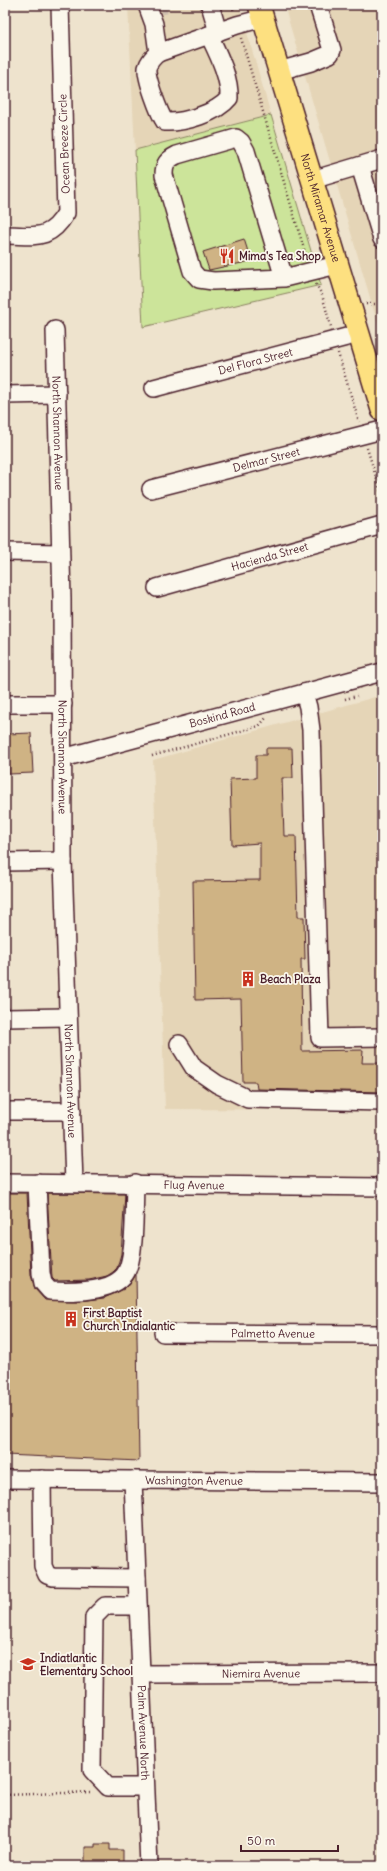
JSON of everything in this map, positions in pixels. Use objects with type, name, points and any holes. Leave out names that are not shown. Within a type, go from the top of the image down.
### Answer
[{"type":"main road","name":"North Miramar Avenue","points":[[262,12],[358,334],[377,379],[382,410]]},
{"type":"street","name":"Ocean Breeze Circle","points":[[5,235],[43,235],[59,224],[66,213],[60,5]]},
{"type":"street","points":[[210,5],[214,34],[229,89],[229,98],[217,110],[175,122],[166,122],[159,112],[147,69],[151,58],[158,53],[214,34],[238,26],[262,12]]},
{"type":"street","points":[[279,71],[311,62],[330,54],[332,50],[318,5]]},
{"type":"street","points":[[152,7],[158,53]]},
{"type":"street","points":[[284,278],[246,151],[241,142],[236,138],[168,159],[164,166],[164,175],[192,270],[199,279],[213,281],[284,278],[311,273],[337,265]]},
{"type":"street","points":[[312,180],[382,160]]},
{"type":"street","points":[[360,166],[382,239]]},
{"type":"street","name":"North Shannon Avenue","points":[[55,330],[63,704],[63,861],[74,1183]]},
{"type":"street","name":"Del Flora Street","points":[[154,388],[358,334]]},
{"type":"street","points":[[5,395],[57,394]]},
{"type":"street","name":"Delmar Street","points":[[150,488],[382,430]]},
{"type":"street","name":"Hacienda Street","points":[[157,588],[382,526]]},
{"type":"street","points":[[5,552],[60,553]]},
{"type":"street","name":"Boskind Road","points":[[63,758],[382,672]]},
{"type":"street","points":[[304,693],[311,730],[312,820],[320,1038],[382,1037]]},
{"type":"street","points":[[5,704],[63,704]]},
{"type":"street","points":[[5,862],[63,861]]},
{"type":"street","points":[[5,1018],[68,1017]]},
{"type":"street","points":[[179,1044],[194,1068],[217,1084],[248,1099],[382,1102]]},
{"type":"street","points":[[5,1111],[72,1111]]},
{"type":"street","name":"Flug Avenue","points":[[5,1183],[135,1183],[382,1187]]},
{"type":"street","points":[[37,1183],[41,1273],[43,1283],[50,1291],[66,1292],[92,1290],[116,1284],[125,1274],[131,1260],[135,1183]]},
{"type":"street","name":"Palmetto Avenue","points":[[163,1333],[382,1334]]},
{"type":"street","name":"Washington Avenue","points":[[5,1479],[382,1482]]},
{"type":"street","points":[[42,1479],[44,1569],[50,1577],[137,1578]]},
{"type":"street","name":"Palm Avenue North","points":[[133,1480],[149,1866]]},
{"type":"street","points":[[138,1606],[106,1606],[94,1616],[92,1770],[108,1787],[145,1787]]},
{"type":"street","name":"Niemira Avenue","points":[[141,1674],[382,1672]]},
{"type":"path","points":[[232,5],[311,273],[322,295],[382,496]]},
{"type":"path","points":[[339,700],[357,696]]},
{"type":"path","points":[[152,756],[259,726],[270,713]]},
{"type":"path","points":[[5,1795],[98,1792],[108,1787]]},
{"type":"shaded area","points":[[128,5],[239,5],[271,115],[135,150]]},
{"type":"shaded area","points":[[284,5],[382,5],[382,337],[379,328]]},
{"type":"shaded area","points":[[382,695],[382,1110],[165,1109],[153,760]]},
{"type":"green space","points":[[271,115],[321,285],[143,327],[135,150]]},
{"type":"building","name":"Mima's Tea Shop","points":[[244,239],[251,261],[209,270],[203,252]]},
{"type":"building","points":[[31,733],[33,773],[9,774],[7,734]]},
{"type":"building","name":"Beach Plaza","points":[[266,748],[292,748],[293,778],[282,778],[284,836],[296,836],[298,917],[304,917],[305,959],[301,959],[302,1051],[363,1050],[362,1063],[382,1063],[382,1092],[257,1089],[256,1082],[243,1082],[241,999],[195,1000],[193,881],[260,880],[260,843],[232,845],[230,779],[256,778],[256,755],[266,755]]},
{"type":"building","name":"First Baptist Church Indialantic","points":[[5,1193],[27,1193],[31,1275],[35,1289],[45,1300],[80,1301],[104,1298],[124,1289],[132,1281],[136,1274],[139,1461],[5,1455]]},
{"type":"building","points":[[47,1193],[125,1194],[121,1254],[117,1268],[113,1272],[107,1276],[89,1280],[55,1281],[52,1278]]},
{"type":"building","points":[[95,1844],[110,1844],[110,1850],[123,1850],[123,1866],[85,1866],[85,1847],[95,1847]]},
{"type":"tunnel","points":[[161,6],[166,5]]},
{"type":"place","name":"Mima's Tea Shop","points":[[227,256]]},
{"type":"place","name":"Beach Plaza","points":[[248,979]]},
{"type":"place","name":"First Baptist Church Indialantic","points":[[71,1319]]},
{"type":"place","name":"Indiatlantic Elementary School","points":[[28,1664]]}]
